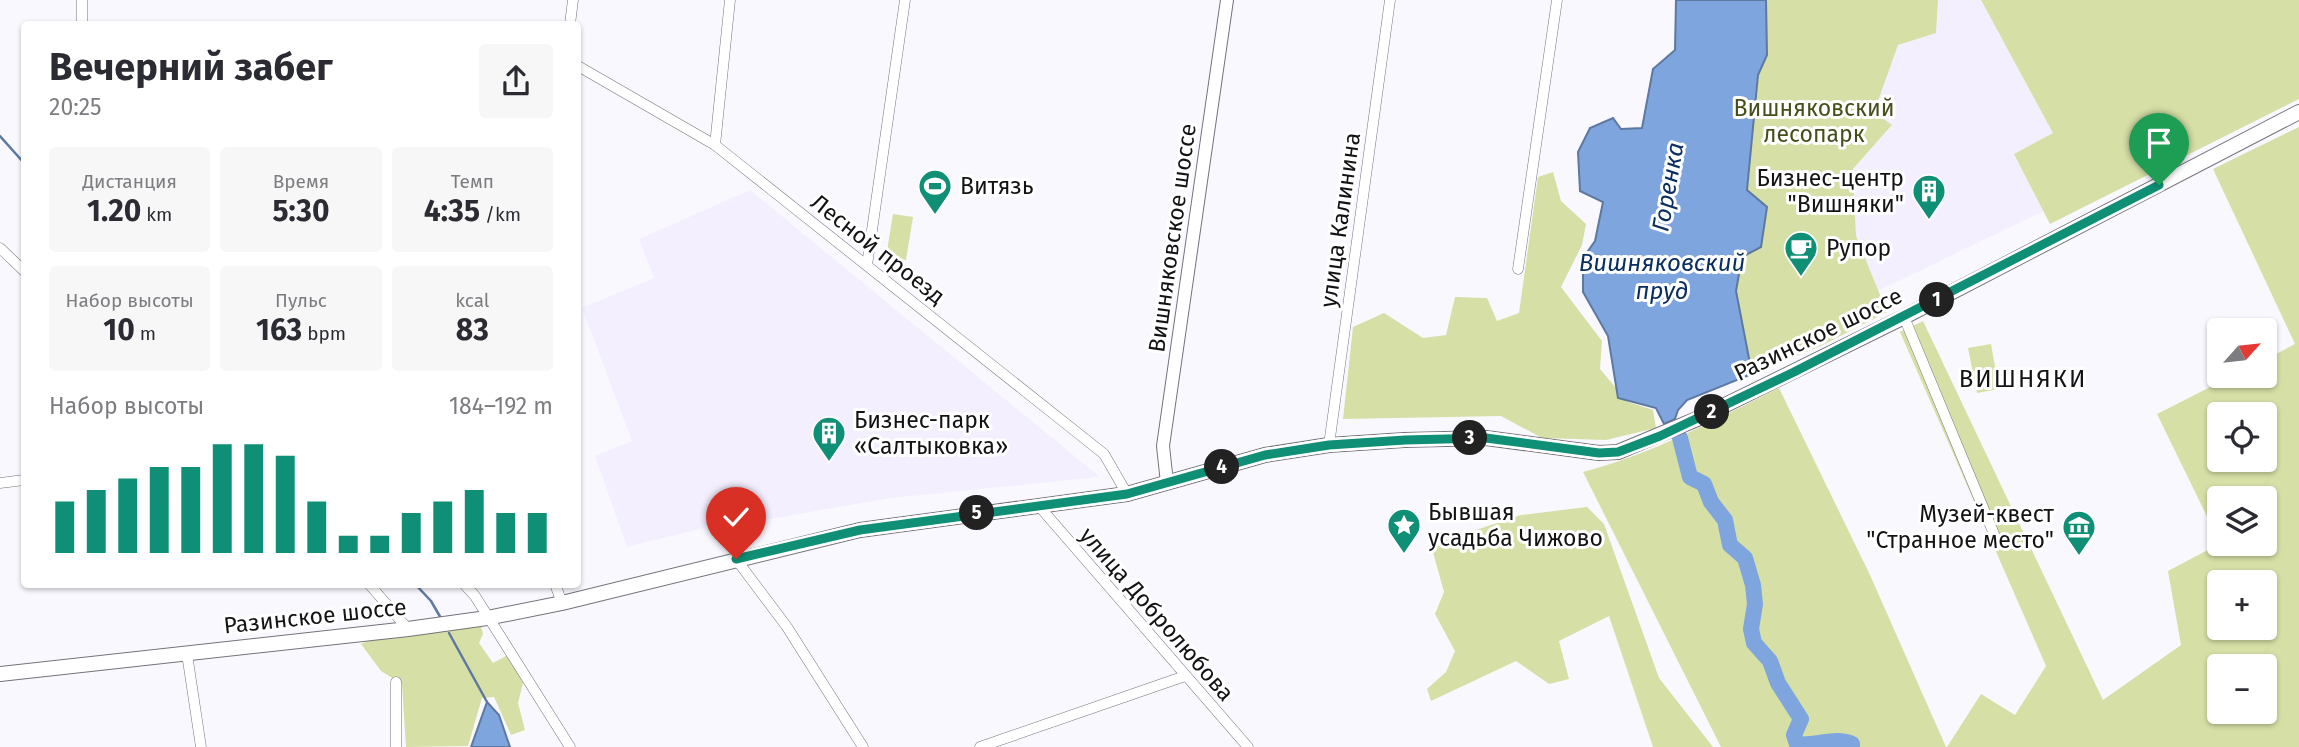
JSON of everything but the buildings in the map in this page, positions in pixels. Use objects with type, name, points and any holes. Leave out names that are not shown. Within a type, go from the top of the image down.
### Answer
[{"type":"main road","name":"Разинское шоссе","points":[[0,674],[487,618],[562,603],[860,530],[1127,494],[1265,455],[1329,445],[1486,438],[1599,453],[1618,452],[1697,419],[1904,317],[2299,112]]},
{"type":"street","points":[[82,0],[82,21]]},
{"type":"street","points":[[570,21],[573,0]]},
{"type":"street","points":[[715,145],[730,0]]},
{"type":"street","points":[[867,265],[905,0]]},
{"type":"street","name":"Вишняковское шоссе","points":[[1167,483],[1163,446],[1227,0]]},
{"type":"street","name":"улица Калинина","points":[[1329,445],[1390,0]]},
{"type":"street","points":[[1518,268],[1556,0]]},
{"type":"street","name":"Лесной проезд","points":[[581,68],[715,145],[1104,454],[1127,494]]},
{"type":"street","points":[[0,250],[21,268]]},
{"type":"street","points":[[1904,317],[1994,534]]},
{"type":"street","points":[[0,483],[21,480]]},
{"type":"street","name":"улица Добролюбова","points":[[1038,505],[1248,747]]},
{"type":"street","points":[[736,559],[787,627],[863,747]]},
{"type":"street","points":[[372,588],[408,629]]},
{"type":"street","points":[[468,588],[570,747]]},
{"type":"street","points":[[556,588],[562,603]]},
{"type":"street","points":[[187,653],[201,747]]},
{"type":"street","points":[[980,747],[1185,676]]},
{"type":"street","points":[[396,682],[396,747]]},
{"type":"shaded area","points":[[1938,0],[1981,0],[2053,133],[2014,154],[2044,211],[1878,291],[1856,236],[1853,169],[1892,126],[1874,112],[1898,45],[1936,32]]},
{"type":"shaded area","points":[[750,190],[1100,477],[891,498],[730,526],[728,522],[627,547],[595,456],[632,441],[582,308],[654,278],[639,239]]},
{"type":"green space","name":"Вишняковский лесопарк","points":[[1766,0],[1938,0],[1936,33],[1898,45],[1874,112],[1892,125],[1853,169],[1856,236],[1887,312],[1823,345],[1752,374],[1736,291],[1742,257],[1761,247],[1767,207],[1747,191],[1758,75],[1767,55]]},
{"type":"green space","points":[[1981,0],[2299,0],[2299,99],[2050,224],[2014,154],[2053,133]]},
{"type":"green space","points":[[2299,127],[2299,747],[1947,747],[1981,694],[2015,715],[2046,666],[1900,332],[1923,321],[2103,700],[2181,645],[2168,571],[2207,550],[2207,556],[2277,556],[2277,486],[2207,486],[2207,516],[2157,414],[2208,388],[2277,388],[2277,354],[2295,344],[2213,169]]},
{"type":"green space","points":[[1553,172],[1561,201],[1586,224],[1582,245],[1561,287],[1602,341],[1600,369],[1628,402],[1653,410],[1656,428],[1606,440],[1542,438],[1501,416],[1343,419],[1353,327],[1384,313],[1423,338],[1446,335],[1455,297],[1487,298],[1497,321],[1519,313],[1538,177]]},
{"type":"green space","points":[[893,214],[913,217],[906,260],[886,257]]},
{"type":"green space","points":[[1991,344],[1999,389],[1977,393],[1968,348]]},
{"type":"green space","points":[[1779,388],[1870,575],[1946,747],[1721,747],[1583,472],[1658,446]]},
{"type":"green space","points":[[1587,507],[1604,524],[1659,678],[1713,747],[1653,747],[1609,616],[1559,641],[1569,679],[1549,684],[1516,661],[1431,701],[1427,689],[1446,672],[1455,651],[1435,614],[1444,592],[1431,545],[1521,515]]},
{"type":"green space","points":[[481,626],[483,634],[479,643],[493,663],[508,655],[523,683],[518,703],[525,730],[511,735],[494,697],[482,698],[468,746],[406,747],[402,684],[381,671],[361,644],[374,638]]},
{"type":"water","name":"Вишняковский пруд","points":[[1676,0],[1766,0],[1767,55],[1758,75],[1747,190],[1767,207],[1761,247],[1742,257],[1736,291],[1752,374],[1687,400],[1678,410],[1675,419],[1664,424],[1656,408],[1618,398],[1608,336],[1583,292],[1583,258],[1595,241],[1603,202],[1580,191],[1578,152],[1590,128],[1613,118],[1621,129],[1642,128],[1653,69],[1675,50]]},
{"type":"water","points":[[487,702],[499,715],[510,747],[471,747]]},
{"type":"waterway","points":[[0,136],[21,160]]},
{"type":"waterway","name":"Горенка","points":[[1680,438],[1690,477],[1704,484],[1711,502],[1725,520],[1730,545],[1745,558],[1753,585],[1755,604],[1751,629],[1754,643],[1770,661],[1778,683],[1801,719],[1794,735],[1797,744],[1839,741],[1852,744],[1852,747]]},
{"type":"waterway","points":[[419,588],[431,601],[442,620]]},
{"type":"waterway","points":[[449,633],[487,702]]},
{"type":"place","name":"Витязь","points":[[935,216]]},
{"type":"place","name":"Бизнес-центр \"Вишняки\"","points":[[1929,221]]},
{"type":"place","name":"Рупор","points":[[1801,278]]},
{"type":"place","name":"Бизнес-парк «Салтыковка»","points":[[829,463]]},
{"type":"place","name":"Бывшая усадьба Чижово","points":[[1404,555]]},
{"type":"place","name":"Музей-квест \"Странное место\"","points":[[2079,557]]},
{"type":"district","name":"ВИШНЯКИ","points":[[2023,379]]},
{"type":"route","points":[[736,559],[860,530],[1127,494],[1265,455],[1329,445],[1486,438],[1599,453],[1618,452],[1660,436],[1794,372],[2159,185]]}]
